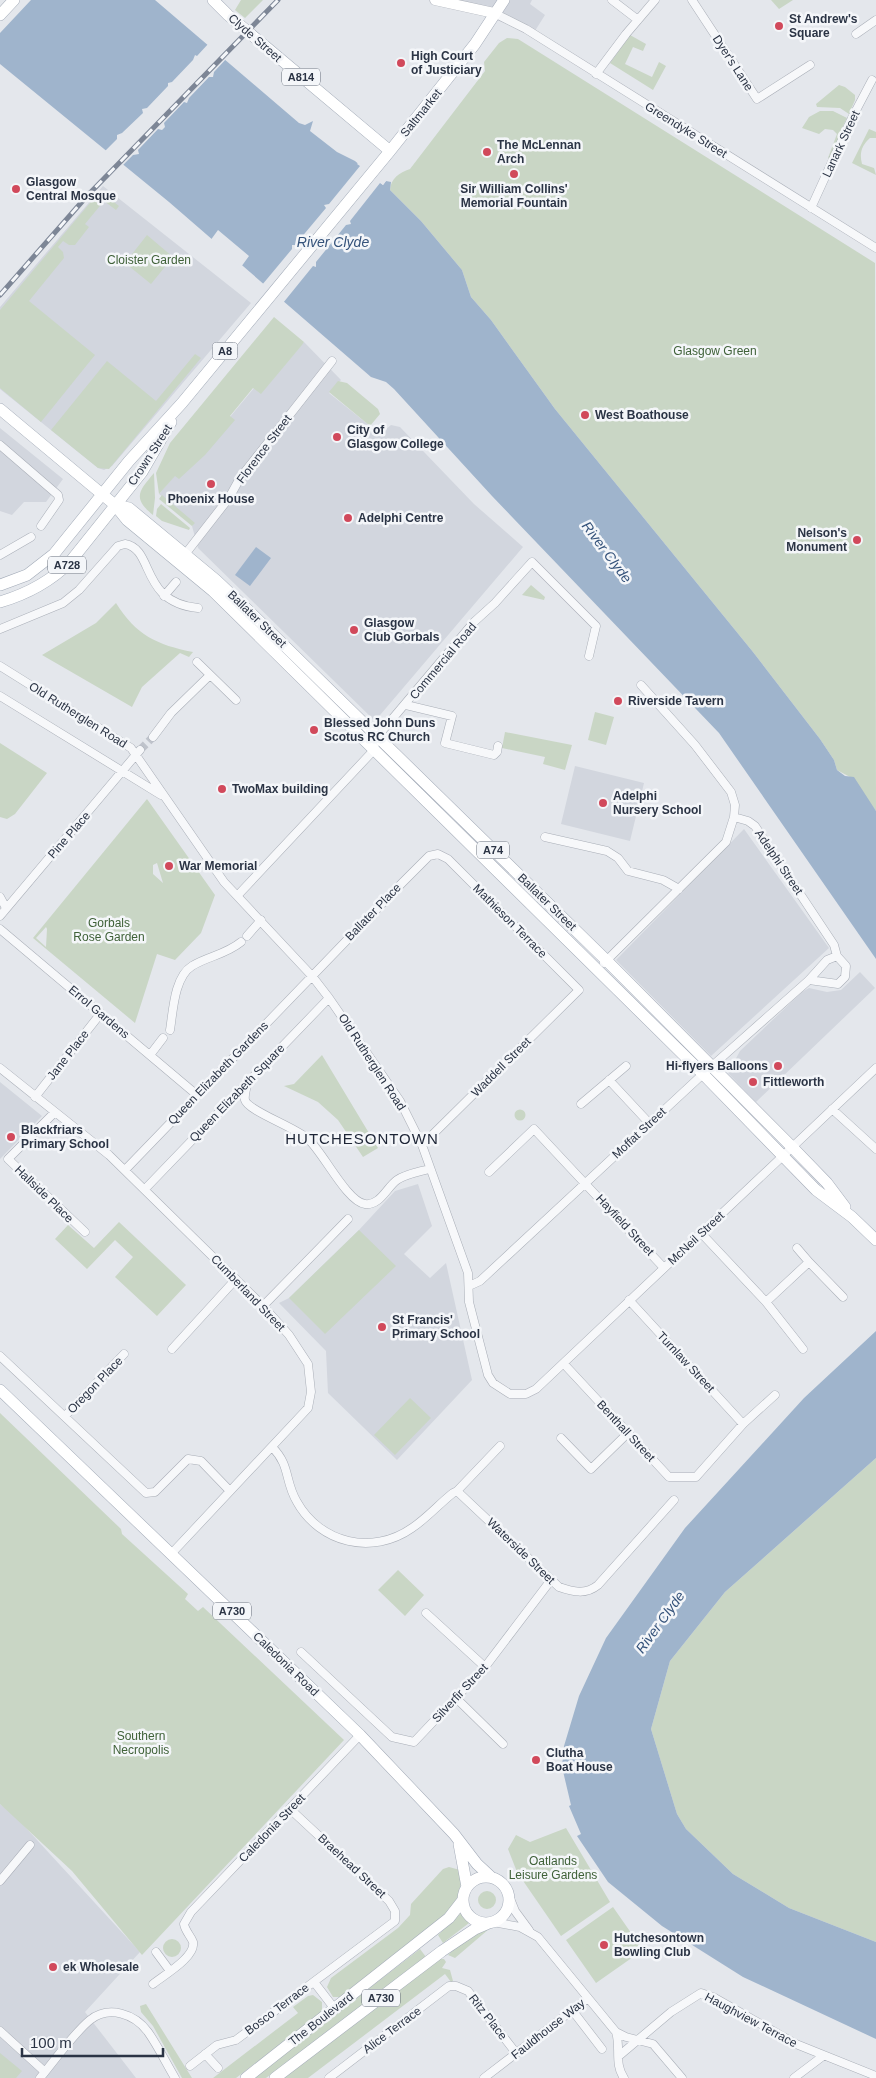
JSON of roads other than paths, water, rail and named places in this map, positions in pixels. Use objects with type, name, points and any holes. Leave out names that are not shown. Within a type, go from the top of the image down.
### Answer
[{"type":"main road","points":[[0,15],[14,0]]},
{"type":"main road","name":"Clyde Street","points":[[214,0],[228,15],[390,152]]},
{"type":"main road","name":"Saltmarket","points":[[390,152],[475,44],[504,0]]},
{"type":"main road","name":"Crown Street","points":[[102,494],[129,461],[182,403],[390,152]]},
{"type":"main road","name":"Crown Street","points":[[115,505],[142,472],[182,403]]},
{"type":"main road","name":"Ballater Street","points":[[0,410],[115,505],[127,520],[182,558],[236,599],[607,961],[782,1156],[816,1190],[852,1217],[876,1240]]},
{"type":"main road","name":"A728","points":[[0,586],[27,576],[44,564],[64,543],[102,494]]},
{"type":"main road","name":"A728","points":[[0,602],[32,590],[58,574],[82,549],[115,505]]},
{"type":"main road","name":"Ballater Street","points":[[182,558],[374,751],[598,970],[792,1147],[827,1183],[852,1217]]},
{"type":"main road","name":"Caledonia Road","points":[[0,1390],[360,1735],[491,1877]]},
{"type":"main road","points":[[458,1840],[467,1887],[463,1900],[468,1914],[474,1920],[491,1922],[505,1913],[509,1896],[504,1885],[491,1877],[478,1878],[467,1887]]},
{"type":"main road","name":"The Boulevard","points":[[246,2078],[449,1918],[463,1900]]},
{"type":"main road","name":"The Boulevard","points":[[275,2078],[450,1946],[475,1929],[491,1922]]},
{"type":"street","points":[[612,0],[638,20]]},
{"type":"street","points":[[596,74],[655,0]]},
{"type":"street","name":"Dyer's Lane","points":[[692,0],[757,99],[810,65]]},
{"type":"street","points":[[442,1],[494,14]]},
{"type":"street","name":"Greendyke Street","points":[[494,14],[526,29],[876,248]]},
{"type":"street","points":[[856,34],[876,20]]},
{"type":"street","name":"Lanark Street","points":[[811,208],[852,118],[872,80]]},
{"type":"street","name":"Florence Street","points":[[182,558],[229,498],[240,478],[332,361]]},
{"type":"street","points":[[0,445],[54,491],[59,500],[41,526]]},
{"type":"street","points":[[0,555],[31,537]]},
{"type":"street","points":[[0,629],[63,604],[79,590],[121,544],[128,544],[140,553],[151,580],[164,596],[182,606],[198,608]]},
{"type":"street","name":"Commercial Road","points":[[377,737],[406,705],[474,622],[495,603],[532,562],[596,626],[589,656]]},
{"type":"street","points":[[164,596],[176,582]]},
{"type":"street","points":[[197,662],[236,700]]},
{"type":"street","name":"Old Rutherglen Road","points":[[0,666],[139,752],[165,797],[224,882],[312,976],[329,998],[400,1101],[422,1144],[468,1273],[469,1302],[488,1375],[493,1383],[510,1394]]},
{"type":"street","points":[[152,737],[171,713],[210,675]]},
{"type":"street","points":[[598,970],[726,842],[734,817],[735,805],[731,792],[695,745],[641,685]]},
{"type":"street","name":"Old Rutherglen Road","points":[[0,696],[165,797]]},
{"type":"street","points":[[406,705],[452,716],[445,743],[494,755],[497,752],[498,746]]},
{"type":"street","points":[[238,896],[374,751],[377,737]]},
{"type":"street","name":"Pine Place","points":[[0,916],[139,752]]},
{"type":"street","name":"Adelphi Street","points":[[734,817],[748,821],[755,826],[834,945],[837,956]]},
{"type":"street","points":[[546,837],[607,851],[618,858],[628,871],[663,880],[679,888]]},
{"type":"street","name":"Ballater Place","points":[[312,976],[429,856],[438,854]]},
{"type":"street","name":"Mathieson Terrace","points":[[438,854],[448,859],[579,990]]},
{"type":"street","points":[[530,904],[540,895]]},
{"type":"street","points":[[0,898],[6,908]]},
{"type":"street","points":[[247,936],[261,920]]},
{"type":"street","name":"Errol Gardens","points":[[0,929],[197,1094]]},
{"type":"street","points":[[170,1030],[183,975],[192,966],[231,950],[241,942]]},
{"type":"street","points":[[809,980],[838,984],[845,977],[846,966],[837,956]]},
{"type":"street","name":"Moffat Street","points":[[469,1286],[480,1281],[707,1071],[809,980],[827,960],[837,956]]},
{"type":"street","name":"Queen Elizabeth Gardens","points":[[125,1170],[312,976]]},
{"type":"street","name":"Waddell Street","points":[[422,1144],[579,990]]},
{"type":"street","name":"Queen Elizabeth Square","points":[[145,1189],[329,998]]},
{"type":"street","name":"Jane Place","points":[[35,1097],[101,1013]]},
{"type":"street","points":[[150,1055],[164,1038]]},
{"type":"street","points":[[581,1104],[626,1066]]},
{"type":"street","name":"Cumberland Street","points":[[0,1068],[125,1170],[236,1279],[263,1306],[301,1351],[310,1375],[311,1392],[308,1408],[229,1490],[172,1553]]},
{"type":"street","name":"McNeil Street","points":[[510,1394],[519,1395],[531,1392],[564,1364],[629,1300],[702,1234],[876,1068]]},
{"type":"street","points":[[609,1080],[650,1124]]},
{"type":"street","points":[[247,1084],[245,1093],[247,1104],[253,1110],[293,1128],[309,1140],[337,1179],[361,1203],[367,1205],[376,1202],[399,1179],[429,1168]]},
{"type":"street","points":[[832,1109],[876,1148]]},
{"type":"street","name":"Hallside Place","points":[[55,1112],[8,1159],[85,1232]]},
{"type":"street","name":"Hayfield Street","points":[[489,1172],[534,1129],[664,1268]]},
{"type":"street","points":[[263,1306],[348,1219]]},
{"type":"street","points":[[702,1234],[766,1302],[803,1349]]},
{"type":"street","points":[[797,1248],[843,1297]]},
{"type":"street","points":[[766,1302],[809,1262]]},
{"type":"street","points":[[172,1349],[236,1279]]},
{"type":"street","name":"Turnlaw Street","points":[[629,1300],[743,1424]]},
{"type":"street","name":"Oregon Place","points":[[65,1416],[124,1354]]},
{"type":"street","points":[[0,1356],[146,1493],[155,1492],[188,1459],[201,1461],[229,1490]]},
{"type":"street","name":"Benthall Street","points":[[564,1364],[669,1477],[696,1478],[743,1424]]},
{"type":"street","points":[[743,1424],[774,1395]]},
{"type":"street","points":[[561,1438],[591,1469],[628,1433]]},
{"type":"street","points":[[272,1447],[285,1463],[291,1490],[309,1520],[324,1532],[345,1541],[364,1544],[388,1540],[404,1534],[453,1493],[458,1491],[500,1446]]},
{"type":"street","name":"Waterside Street","points":[[458,1491],[551,1580],[566,1590],[580,1592],[592,1590],[674,1500]]},
{"type":"street","name":"Silverfir Street","points":[[301,1652],[392,1738],[414,1742],[485,1667],[551,1580]]},
{"type":"street","points":[[426,1613],[485,1667]]},
{"type":"street","points":[[456,1698],[502,1744]]},
{"type":"street","name":"Caledonia Street","points":[[170,1970],[186,1959],[191,1951],[193,1942],[185,1930],[184,1921],[197,1905],[360,1735]]},
{"type":"street","name":"Braehead Street","points":[[290,1809],[389,1901],[395,1911],[395,1921],[391,1925],[314,1982]]},
{"type":"street","points":[[0,1880],[30,1845]]},
{"type":"street","points":[[509,1896],[515,1911],[530,1932],[545,1944],[616,2032],[638,2041],[649,2042],[658,2048],[682,2078]]},
{"type":"street","points":[[491,1922],[511,1924],[530,1932]]},
{"type":"street","points":[[153,1984],[170,1970],[156,1952]]},
{"type":"street","points":[[314,1982],[334,2008]]},
{"type":"street","name":"Bosco Terrace","points":[[190,2066],[217,2045],[236,2040],[314,1982]]},
{"type":"street","name":"Alice Terrace","points":[[329,2078],[449,1986],[456,1986]]},
{"type":"street","name":"Ritz Place","points":[[456,1986],[468,1991],[516,2053]]},
{"type":"street","name":"Haughview Terrace","points":[[638,2041],[671,2012],[701,1993],[713,1997],[784,2038],[865,2076],[876,2076]]},
{"type":"street","name":"Fauldhouse Way","points":[[484,2078],[588,1998]]},
{"type":"street","points":[[572,2010],[602,2048]]},
{"type":"street","points":[[0,2031],[43,2075],[91,2020],[104,2013],[120,2013],[130,2016],[147,2031],[175,2078]]},
{"type":"street","points":[[616,2032],[620,2055],[617,2065],[624,2078]]},
{"type":"street","points":[[620,2055],[638,2041]]},
{"type":"street","points":[[205,2054],[218,2068]]},
{"type":"street","points":[[794,2078],[823,2056]]},
{"type":"water","points":[[0,0],[155,0],[299,123],[305,125],[313,121],[310,131],[337,152],[355,161],[383,185],[386,181],[391,182],[390,190],[421,221],[462,270],[471,297],[491,320],[555,409],[753,652],[820,739],[834,760],[837,770],[845,776],[854,777],[876,811],[876,959],[719,733],[492,496],[394,389],[386,382],[371,377],[169,202],[0,64]]},
{"type":"water","points":[[256,547],[271,558],[250,586],[235,575]]},
{"type":"water","name":"River Clyde","points":[[876,1331],[876,1458],[725,1592],[670,1661],[651,1729],[677,1814],[686,1829],[733,1874],[789,1908],[876,1942],[876,2039],[743,1977],[662,1926],[608,1882],[577,1836],[581,1834],[569,1806],[571,1805],[562,1767],[564,1746],[579,1696],[606,1638],[685,1528],[804,1398]]},
{"type":"tunnel","points":[[140,750],[153,737]]},
{"type":"railway","points":[[0,295],[87,196],[278,0]]},
{"type":"place","name":"St Andrew's Square","points":[[779,26]]},
{"type":"place","name":"High Court of Justiciary","points":[[401,63]]},
{"type":"place","name":"The McLennan Arch","points":[[487,152]]},
{"type":"place","name":"Sir William Collins' Memorial Fountain","points":[[514,174]]},
{"type":"place","name":"Glasgow Central Mosque","points":[[16,189]]},
{"type":"place","name":"West Boathouse","points":[[585,415]]},
{"type":"place","name":"City of Glasgow College","points":[[337,437]]},
{"type":"place","name":"Phoenix House","points":[[211,484]]},
{"type":"place","name":"Adelphi Centre","points":[[348,518]]},
{"type":"place","name":"Nelson's Monument","points":[[857,540]]},
{"type":"place","name":"Glasgow Club Gorbals","points":[[354,630]]},
{"type":"place","name":"Riverside Tavern","points":[[618,701]]},
{"type":"place","name":"Blessed John Duns Scotus RC Church","points":[[314,730]]},
{"type":"place","name":"TwoMax building","points":[[222,789]]},
{"type":"place","name":"Adelphi Nursery School","points":[[603,803]]},
{"type":"place","name":"War Memorial","points":[[169,866]]},
{"type":"place","name":"Hi-flyers Balloons","points":[[778,1066]]},
{"type":"place","name":"Fittleworth","points":[[753,1082]]},
{"type":"place","name":"Blackfriars Primary School","points":[[11,1137]]},
{"type":"place","name":"St Francis' Primary School","points":[[382,1327]]},
{"type":"place","name":"Clutha Boat House","points":[[536,1760]]},
{"type":"place","name":"Hutchesontown Bowling Club","points":[[604,1945]]},
{"type":"place","name":"ek Wholesale","points":[[53,1967]]},
{"type":"district","name":"HUTCHESONTOWN","points":[[362,1139]]},
{"type":"park label","name":"Cloister Garden","points":[[149,260]]},
{"type":"park label","name":"Glasgow Green","points":[[715,351]]},
{"type":"park label","name":"Gorbals Rose Garden","points":[[109,930]]},
{"type":"park label","name":"Southern Necropolis","points":[[141,1743]]},
{"type":"park label","name":"Oatlands Leisure Gardens","points":[[553,1868]]}]
